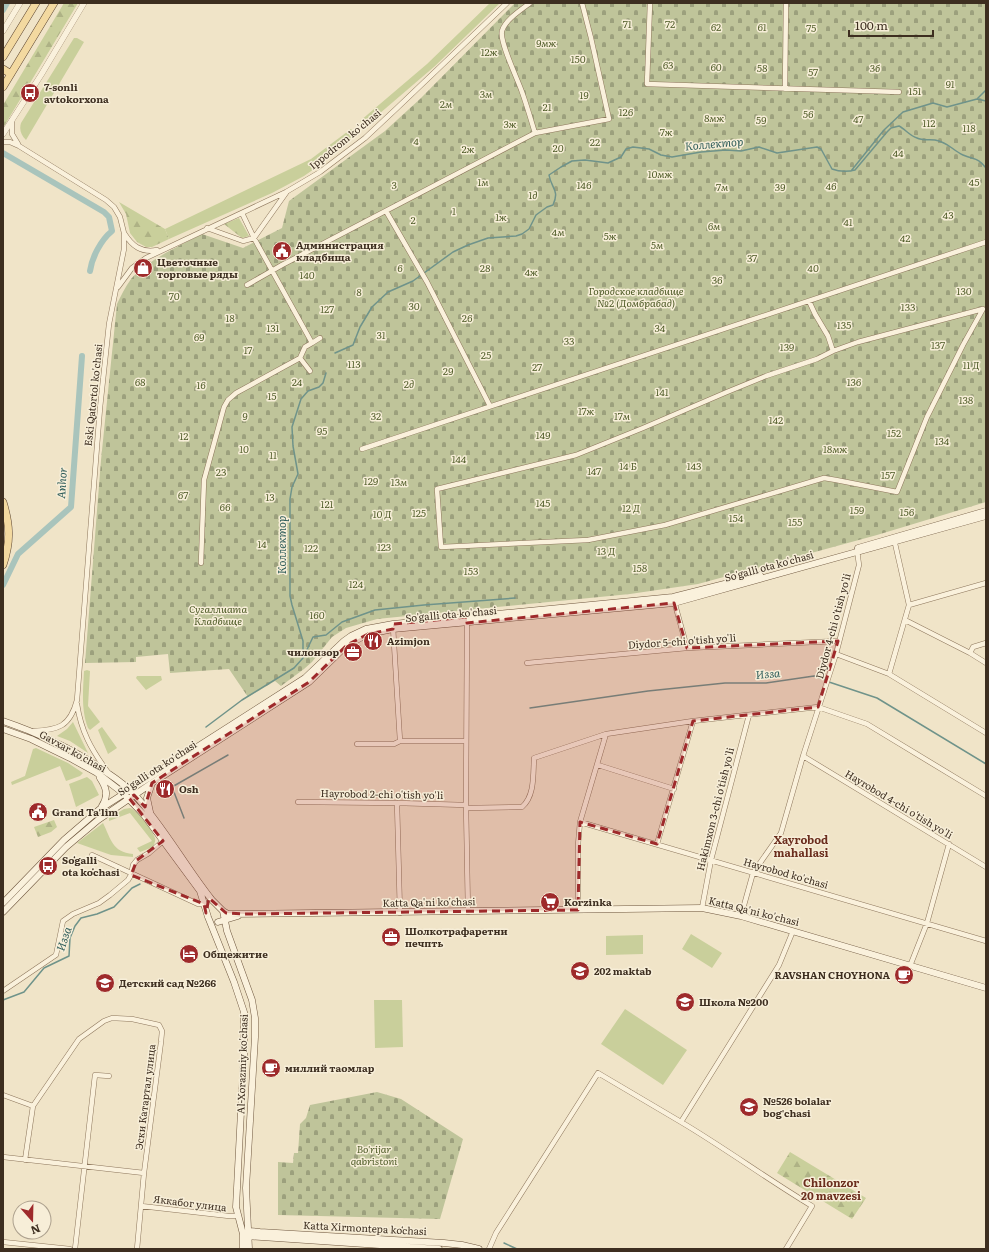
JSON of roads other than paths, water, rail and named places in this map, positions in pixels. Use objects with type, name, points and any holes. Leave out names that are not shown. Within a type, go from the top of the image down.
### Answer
[{"type":"main road","points":[[3,58],[36,3]]},
{"type":"main road","points":[[3,87],[54,3]]},
{"type":"main road","points":[[3,69],[11,74]]},
{"type":"main road","points":[[3,502],[9,524],[8,551],[3,564]]},
{"type":"main road","name":"So'galli ota ko'chasi","points":[[3,903],[64,840],[100,809],[305,678],[344,641],[366,629],[674,600],[857,550],[986,511]]},
{"type":"main road","name":"So'galli ota ko'chasi","points":[[894,539],[986,516]]},
{"type":"main road","name":"So'galli ota ko'chasi","points":[[3,912],[81,833],[98,820],[132,796],[309,682],[347,645],[368,634],[393,627]]},
{"type":"main road","name":"Gavxar ko'chasi","points":[[3,721],[33,731],[79,754],[111,775],[132,796]]},
{"type":"main road","name":"Gavxar ko'chasi","points":[[3,729],[51,748],[126,791]]},
{"type":"main road","points":[[97,773],[103,782],[107,793],[100,809]]},
{"type":"main road","points":[[150,814],[147,798],[152,783]]},
{"type":"main road","points":[[132,796],[150,814],[224,915]]},
{"type":"main road","name":"Al-Xorazmiy ko'chasi","points":[[132,796],[198,888],[206,913],[242,1005],[244,1017],[244,1054],[236,1207],[238,1216],[247,1234],[243,1249]]},
{"type":"main road","points":[[206,913],[210,907],[218,906]]},
{"type":"main road","name":"Katta Qa'ni ko'chasi","points":[[245,914],[702,908],[741,916],[986,988]]},
{"type":"main road","points":[[224,915],[236,916],[245,914]]},
{"type":"main road","points":[[209,920],[212,923],[218,922],[224,915],[245,914]]},
{"type":"main road","name":"Al-Xorazmiy ko'chasi","points":[[224,915],[226,931],[252,1000],[255,1018],[246,1188],[247,1234],[249,1249]]},
{"type":"main road","points":[[226,931],[230,922],[236,916]]},
{"type":"main road","name":"Katta Xirmontepa koʻchasi","points":[[247,1234],[439,1249]]},
{"type":"main road","name":"Katta Xirmontepa koʻchasi","points":[[247,1234],[444,1242],[479,1249]]},
{"type":"street","points":[[3,31],[20,3]]},
{"type":"street","points":[[3,134],[41,75],[84,3]]},
{"type":"street","name":"Ippodrom ko'chasi","points":[[115,294],[124,278],[132,268],[142,260],[286,192],[320,172],[365,138],[507,3]]},
{"type":"street","points":[[530,3],[509,20],[501,33],[503,43],[535,133]]},
{"type":"street","points":[[247,285],[535,133],[609,119],[582,3]]},
{"type":"street","points":[[650,3],[647,84],[899,92]]},
{"type":"street","points":[[785,89],[786,3]]},
{"type":"street","points":[[12,120],[12,134],[14,140],[19,146]]},
{"type":"street","name":"Eski Qatortol ko'chasi","points":[[3,142],[10,142],[19,146],[106,200],[118,214],[124,233],[123,259],[109,324],[100,408],[77,700],[72,715],[63,725],[51,730],[33,731]]},
{"type":"street","points":[[207,228],[243,241],[254,238],[286,192]]},
{"type":"street","points":[[386,211],[419,267],[490,406]]},
{"type":"street","points":[[242,212],[254,238],[312,342]]},
{"type":"street","name":"Ippodrom ko'chasi","points":[[124,233],[130,243],[141,250],[149,252],[166,248]]},
{"type":"street","points":[[362,449],[986,242]]},
{"type":"street","points":[[809,301],[814,314],[828,336],[833,351]]},
{"type":"street","points":[[983,309],[963,345],[928,417],[897,492],[824,478],[665,526],[588,540],[441,547],[437,489],[576,455],[766,376],[817,359],[833,351],[858,342],[983,309]]},
{"type":"street","points":[[201,562],[204,480],[224,407],[228,400],[236,393],[300,358],[305,347],[320,338]]},
{"type":"street","points":[[300,358],[310,370]]},
{"type":"street","points":[[889,674],[909,604],[894,539]]},
{"type":"street","name":"Diydor 4-chi o'tish yo'li","points":[[741,916],[753,873],[781,833],[818,707],[836,654],[859,565],[857,550]]},
{"type":"street","points":[[909,604],[986,583]]},
{"type":"street","points":[[674,600],[687,648]]},
{"type":"street","points":[[467,620],[466,806],[468,912]]},
{"type":"street","points":[[905,620],[970,653],[986,663]]},
{"type":"street","points":[[393,627],[400,741]]},
{"type":"street","name":"Diydor 5-chi o'tish yo'li","points":[[527,663],[687,648],[838,642]]},
{"type":"street","points":[[970,653],[973,647],[986,643]]},
{"type":"street","points":[[836,654],[889,674],[986,733]]},
{"type":"street","name":"Eski Qatortol ko'chasi","points":[[77,700],[82,727],[89,744],[111,775]]},
{"type":"street","points":[[578,910],[578,845],[580,822],[606,734],[693,721],[818,707],[867,724],[986,796]]},
{"type":"street","name":"Hakimxon 3-chi o'tish yo'li","points":[[702,908],[711,860],[749,715]]},
{"type":"street","points":[[657,844],[693,721]]},
{"type":"street","name":"Hayrobod 2-chi o'tish yo'li","points":[[298,802],[522,806],[528,802],[530,796],[534,758],[606,734]]},
{"type":"street","points":[[357,744],[394,744],[400,741],[466,741]]},
{"type":"street","name":"Hayrobod 4-chi o'tish yo'li","points":[[803,756],[986,867]]},
{"type":"street","points":[[598,765],[674,788]]},
{"type":"street","points":[[398,803],[400,913]]},
{"type":"street","name":"Hayrobod ko'chasi","points":[[580,822],[986,940]]},
{"type":"street","points":[[3,991],[56,955],[63,921],[74,914],[99,903],[128,880],[131,875],[133,865],[137,860],[149,853],[163,841]]},
{"type":"street","points":[[910,966],[926,923],[949,844]]},
{"type":"street","points":[[92,855],[131,875],[198,904],[204,904]]},
{"type":"street","points":[[681,1122],[779,965],[793,931]]},
{"type":"street","name":"Эски Катартал улица","points":[[33,1106],[79,1039],[100,1023],[108,1019],[117,1018],[159,1025],[162,1031],[162,1042],[144,1173],[137,1249]]},
{"type":"street","points":[[490,1249],[496,1232],[598,1073],[705,1136],[782,1188],[812,1206],[786,1249]]},
{"type":"street","points":[[75,1249],[95,1075],[109,1076]]},
{"type":"street","points":[[3,1095],[33,1106],[25,1160]]},
{"type":"street","points":[[3,1157],[144,1173]]},
{"type":"street","name":"Яккабог улица","points":[[141,1206],[238,1216]]},
{"type":"street","points":[[3,1242],[70,1249]]},
{"type":"waterway","name":"Anhor","points":[[3,10],[7,3]]},
{"type":"waterway","points":[[977,99],[986,90]]},
{"type":"waterway","points":[[851,171],[884,130],[903,112],[933,103],[947,107],[977,99],[986,101]]},
{"type":"waterway","name":"Коллектор","points":[[335,353],[353,345],[360,327],[372,307],[388,292],[413,281],[453,252],[468,245],[488,238],[516,236],[529,229],[536,215],[547,207],[553,205],[555,200],[556,196],[549,175],[572,161],[585,160],[608,163],[621,157],[626,149],[633,147],[649,149],[661,155],[672,157],[701,152],[726,150],[741,151],[759,147],[777,153],[817,147],[821,149],[832,169],[849,171],[855,170],[891,128],[899,126],[912,136],[919,139],[943,142],[959,153],[978,160],[986,168]]},
{"type":"waterway","name":"Anhor","points":[[3,153],[104,212],[109,217],[112,231],[104,239],[98,249],[90,271]]},
{"type":"waterway","name":"Anhor","points":[[3,585],[18,554],[71,507],[82,356]]},
{"type":"waterway","name":"Коллектор","points":[[303,656],[303,641],[290,596],[290,499],[292,487],[298,474],[293,446],[292,427],[301,399],[308,391],[319,387],[323,383],[326,373]]},
{"type":"waterway","name":"Коллектор","points":[[206,727],[242,700],[294,668],[303,658],[313,637],[326,635],[342,622],[375,610],[515,598]]},
{"type":"waterway","name":"Изза","points":[[530,708],[648,691],[725,683],[766,683],[814,676],[826,680]]},
{"type":"waterway","name":"Изза","points":[[829,682],[877,698],[986,764]]},
{"type":"waterway","name":"Коллектор","points":[[184,818],[172,787],[228,755]]},
{"type":"waterway","name":"Изза","points":[[3,1000],[24,992],[44,968],[69,956],[70,938],[75,926],[81,918],[97,914],[114,907],[132,888],[140,884]]},
{"type":"waterway","points":[[504,1243],[517,1249]]},
{"type":"place","name":"7-sonli avtokorxona","points":[[30,93]]},
{"type":"place","name":"Администрация кладбища","points":[[282,251]]},
{"type":"place","name":"Цветочные торговые ряды","points":[[143,268]]},
{"type":"place","name":"Azimjon","points":[[373,641]]},
{"type":"place","name":"чилонзор","points":[[353,652]]},
{"type":"place","name":"Osh","points":[[165,789]]},
{"type":"place","name":"Grand Ta'lim","points":[[38,812]]},
{"type":"place","name":"Soʻgalli ota koʻchasi","points":[[48,866]]},
{"type":"place","name":"Korzinka","points":[[550,902]]},
{"type":"place","name":"Шолкотрафаретни печпть","points":[[391,937]]},
{"type":"place","name":"Общежитие","points":[[189,954]]},
{"type":"place","name":"202 maktab","points":[[580,971]]},
{"type":"place","name":"RAVSHAN CHOYHONA","points":[[904,975]]},
{"type":"place","name":"Детский сад №266","points":[[105,983]]},
{"type":"place","name":"Школа №200","points":[[685,1002]]},
{"type":"place","name":"миллий таомлар","points":[[271,1068]]},
{"type":"place","name":"№526 bolalar bog'chasi","points":[[749,1107]]},
{"type":"district","name":"Xayrobod mahallasi","points":[[801,846]]},
{"type":"district","name":"Chilonzor 20 mavzesi","points":[[831,1189]]},
{"type":"park label","name":"71","points":[[627,24]]},
{"type":"park label","name":"72","points":[[670,24]]},
{"type":"park label","name":"62","points":[[716,27]]},
{"type":"park label","name":"61","points":[[762,27]]},
{"type":"park label","name":"75","points":[[811,28]]},
{"type":"park label","name":"9мж","points":[[546,43]]},
{"type":"park label","name":"12ж","points":[[489,52]]},
{"type":"park label","name":"150","points":[[578,59]]},
{"type":"park label","name":"63","points":[[668,65]]},
{"type":"park label","name":"60","points":[[716,67]]},
{"type":"park label","name":"58","points":[[762,68]]},
{"type":"park label","name":"3б","points":[[875,68]]},
{"type":"park label","name":"57","points":[[813,72]]},
{"type":"park label","name":"91","points":[[950,84]]},
{"type":"park label","name":"151","points":[[915,91]]},
{"type":"park label","name":"3м","points":[[486,94]]},
{"type":"park label","name":"19","points":[[584,95]]},
{"type":"park label","name":"2м","points":[[446,104]]},
{"type":"park label","name":"21","points":[[547,107]]},
{"type":"park label","name":"126","points":[[626,112]]},
{"type":"park label","name":"56","points":[[808,114]]},
{"type":"park label","name":"8мж","points":[[714,118]]},
{"type":"park label","name":"47","points":[[858,119]]},
{"type":"park label","name":"59","points":[[761,120]]},
{"type":"park label","name":"112","points":[[929,123]]},
{"type":"park label","name":"3ж","points":[[510,124]]},
{"type":"park label","name":"118","points":[[969,128]]},
{"type":"park label","name":"7ж","points":[[666,132]]},
{"type":"park label","name":"4","points":[[416,141]]},
{"type":"park label","name":"22","points":[[595,142]]},
{"type":"park label","name":"20","points":[[558,148]]},
{"type":"park label","name":"2ж","points":[[468,149]]},
{"type":"park label","name":"44","points":[[898,153]]},
{"type":"park label","name":"10мж","points":[[660,174]]},
{"type":"park label","name":"1м","points":[[483,182]]},
{"type":"park label","name":"45","points":[[974,182]]},
{"type":"park label","name":"3","points":[[394,185]]},
{"type":"park label","name":"146","points":[[584,185]]},
{"type":"park label","name":"46","points":[[831,186]]},
{"type":"park label","name":"7м","points":[[722,187]]},
{"type":"park label","name":"39","points":[[780,187]]},
{"type":"park label","name":"1д","points":[[533,195]]},
{"type":"park label","name":"1","points":[[454,211]]},
{"type":"park label","name":"43","points":[[948,215]]},
{"type":"park label","name":"1ж","points":[[501,217]]},
{"type":"park label","name":"2","points":[[413,220]]},
{"type":"park label","name":"41","points":[[848,222]]},
{"type":"park label","name":"6м","points":[[714,226]]},
{"type":"park label","name":"4м","points":[[558,232]]},
{"type":"park label","name":"5ж","points":[[610,236]]},
{"type":"park label","name":"42","points":[[905,238]]},
{"type":"park label","name":"5м","points":[[657,245]]},
{"type":"park label","name":"37","points":[[752,258]]},
{"type":"park label","name":"6","points":[[400,268]]},
{"type":"park label","name":"28","points":[[485,268]]},
{"type":"park label","name":"40","points":[[813,268]]},
{"type":"park label","name":"4ж","points":[[531,272]]},
{"type":"park label","name":"140","points":[[307,275]]},
{"type":"park label","name":"36","points":[[717,280]]},
{"type":"park label","name":"130","points":[[964,291]]},
{"type":"park label","name":"8","points":[[359,292]]},
{"type":"park label","name":"70","points":[[174,296]]},
{"type":"park label","name":"Городское кладбище №2 (Домбрабад)","points":[[636,296]]},
{"type":"park label","name":"30","points":[[414,306]]},
{"type":"park label","name":"133","points":[[908,307]]},
{"type":"park label","name":"127","points":[[327,309]]},
{"type":"park label","name":"18","points":[[230,318]]},
{"type":"park label","name":"26","points":[[467,318]]},
{"type":"park label","name":"135","points":[[844,325]]},
{"type":"park label","name":"131","points":[[273,328]]},
{"type":"park label","name":"34","points":[[660,328]]},
{"type":"park label","name":"31","points":[[381,335]]},
{"type":"park label","name":"69","points":[[199,337]]},
{"type":"park label","name":"33","points":[[569,341]]},
{"type":"park label","name":"137","points":[[938,345]]},
{"type":"park label","name":"139","points":[[787,347]]},
{"type":"park label","name":"17","points":[[248,350]]},
{"type":"park label","name":"25","points":[[486,355]]},
{"type":"park label","name":"113","points":[[354,364]]},
{"type":"park label","name":"11 Д","points":[[971,365]]},
{"type":"park label","name":"27","points":[[537,367]]},
{"type":"park label","name":"29","points":[[448,371]]},
{"type":"park label","name":"68","points":[[140,382]]},
{"type":"park label","name":"24","points":[[297,382]]},
{"type":"park label","name":"136","points":[[854,382]]},
{"type":"park label","name":"2д","points":[[409,384]]},
{"type":"park label","name":"16","points":[[201,385]]},
{"type":"park label","name":"141","points":[[662,392]]},
{"type":"park label","name":"15","points":[[272,396]]},
{"type":"park label","name":"138","points":[[966,400]]},
{"type":"park label","name":"17ж","points":[[586,411]]},
{"type":"park label","name":"9","points":[[245,416]]},
{"type":"park label","name":"32","points":[[376,416]]},
{"type":"park label","name":"17м","points":[[622,416]]},
{"type":"park label","name":"142","points":[[776,420]]},
{"type":"park label","name":"95","points":[[322,431]]},
{"type":"park label","name":"152","points":[[894,433]]},
{"type":"park label","name":"149","points":[[543,435]]},
{"type":"park label","name":"12","points":[[184,436]]},
{"type":"park label","name":"134","points":[[942,441]]},
{"type":"park label","name":"10","points":[[244,449]]},
{"type":"park label","name":"18мж","points":[[835,449]]},
{"type":"park label","name":"11","points":[[273,455]]},
{"type":"park label","name":"144","points":[[459,459]]},
{"type":"park label","name":"14 Б","points":[[628,466]]},
{"type":"park label","name":"143","points":[[694,466]]},
{"type":"park label","name":"147","points":[[594,471]]},
{"type":"park label","name":"23","points":[[221,472]]},
{"type":"park label","name":"157","points":[[888,475]]},
{"type":"park label","name":"129","points":[[371,481]]},
{"type":"park label","name":"13м","points":[[399,482]]},
{"type":"park label","name":"67","points":[[183,495]]},
{"type":"park label","name":"13","points":[[270,497]]},
{"type":"park label","name":"145","points":[[543,503]]},
{"type":"park label","name":"121","points":[[327,504]]},
{"type":"park label","name":"66","points":[[225,507]]},
{"type":"park label","name":"12 Д","points":[[631,508]]},
{"type":"park label","name":"159","points":[[857,510]]},
{"type":"park label","name":"156","points":[[907,512]]},
{"type":"park label","name":"125","points":[[419,513]]},
{"type":"park label","name":"10 Д","points":[[382,514]]},
{"type":"park label","name":"154","points":[[736,518]]},
{"type":"park label","name":"155","points":[[795,522]]},
{"type":"park label","name":"14","points":[[262,544]]},
{"type":"park label","name":"123","points":[[384,547]]},
{"type":"park label","name":"122","points":[[311,548]]},
{"type":"park label","name":"13 Д","points":[[606,551]]},
{"type":"park label","name":"158","points":[[640,568]]},
{"type":"park label","name":"153","points":[[471,571]]},
{"type":"park label","name":"124","points":[[356,584]]},
{"type":"park label","name":"Сугаллиата Кладбище","points":[[218,614]]},
{"type":"park label","name":"160","points":[[317,615]]},
{"type":"park label","name":"Bo'rijar qabristoni","points":[[374,1154]]}]
